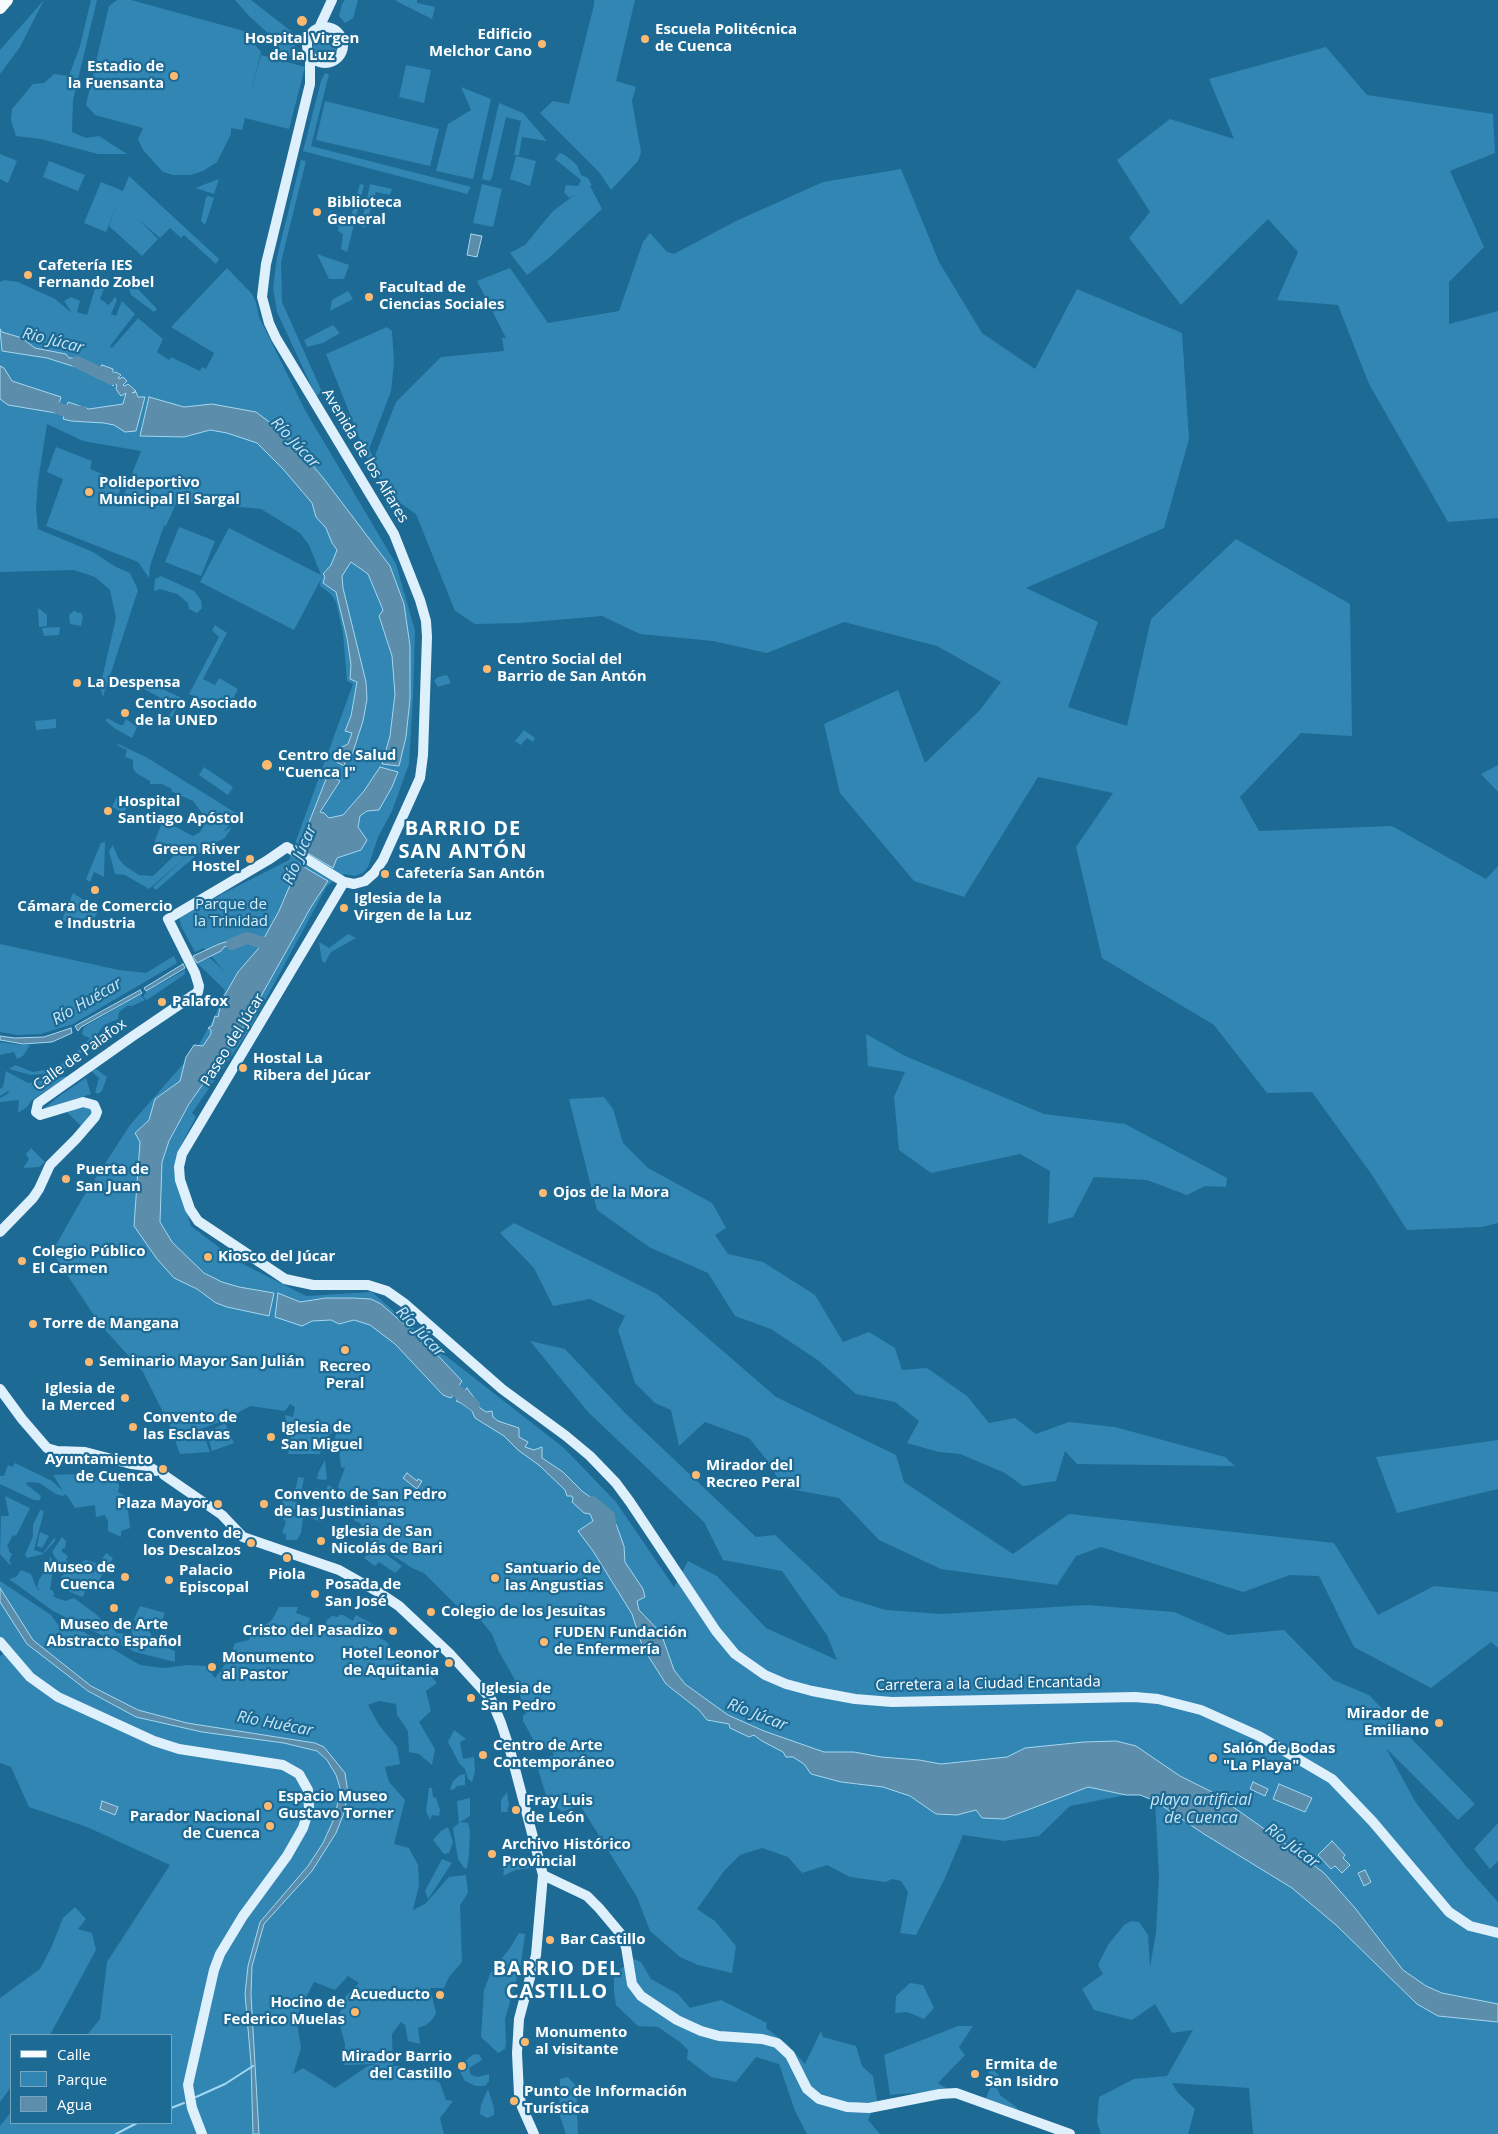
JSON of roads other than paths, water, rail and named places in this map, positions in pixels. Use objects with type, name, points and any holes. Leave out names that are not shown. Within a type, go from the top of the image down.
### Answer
[{"type":"main road","points":[[0,8],[7,0]]},
{"type":"street","points":[[319,28],[331,3]]},
{"type":"street","points":[[331,3],[335,30]]},
{"type":"street","points":[[326,27],[335,30],[342,38],[342,50],[337,59],[326,63],[317,61],[310,54],[307,47],[308,39],[313,31],[319,28],[326,27]]},
{"type":"street","name":"Avenida de los Alfares","points":[[310,54],[310,84],[266,264],[262,297],[269,323],[276,338],[394,534],[426,621],[427,637],[421,772],[388,848],[374,873],[367,880],[358,883],[342,881]]},
{"type":"street","name":"Avenida de los Alfares","points":[[310,84],[326,63]]},
{"type":"street","name":"Calle de Palafox","points":[[0,1232],[33,1198],[49,1168],[97,1115],[96,1107],[87,1102],[42,1115],[37,1114],[38,1103],[196,994],[199,989],[196,976],[170,924],[268,860],[291,850],[342,881]]},
{"type":"street","name":"Paseo del Júcar","points":[[195,1218],[187,1203],[180,1180],[179,1167],[182,1154],[342,881]]},
{"type":"street","name":"Carretera a la Ciudad Encantada","points":[[195,1218],[224,1240],[285,1279],[312,1285],[368,1285],[380,1288],[398,1298],[502,1389],[590,1456],[616,1483],[630,1502],[716,1632],[735,1654],[765,1675],[786,1684],[812,1691],[855,1699],[892,1702],[1135,1698],[1158,1699],[1201,1710],[1260,1736],[1332,1779],[1374,1822],[1438,1901],[1453,1916],[1478,1929],[1498,1933]]},
{"type":"street","points":[[0,1389],[22,1419],[48,1448],[58,1451],[85,1452],[131,1464],[148,1466],[222,1514],[243,1537],[309,1558],[366,1583],[399,1606],[488,1695],[501,1723],[542,1872],[536,1955],[519,2019],[517,2052],[520,2100],[534,2134]]},
{"type":"street","points":[[0,1642],[30,1677],[58,1698],[147,1738],[179,1749],[283,1765],[299,1774],[308,1790],[309,1809],[303,1828],[287,1856],[242,1916],[226,1943],[214,1970],[188,2085],[192,2108],[202,2134]]},
{"type":"street","points":[[542,1872],[587,1896],[620,1933],[626,1947],[632,1984],[641,1996],[667,2014],[701,2031],[719,2036],[762,2039],[777,2043],[790,2054],[807,2089],[819,2100],[838,2105],[869,2108],[940,2094],[956,2093],[1070,2134]]},
{"type":"water","points":[[471,234],[482,236],[477,257],[467,255]]},
{"type":"water","points":[[0,329],[2,332],[22,338],[35,348],[66,354],[69,358],[95,365],[91,371],[88,371],[47,358],[2,351]]},
{"type":"water","points":[[102,365],[113,369],[113,374],[116,372],[121,375],[119,379],[123,377],[127,381],[123,385],[128,384],[136,391],[132,393],[136,392],[138,397],[145,397],[136,431],[125,432],[114,425],[63,419],[68,402],[89,409],[123,404],[126,393],[121,396],[116,389],[117,385],[114,383],[113,386],[108,378],[95,374]]},
{"type":"water","points":[[0,366],[4,368],[12,381],[61,397],[56,413],[8,405],[0,399]]},
{"type":"water","points":[[149,397],[184,407],[212,404],[256,412],[288,436],[324,479],[390,566],[404,604],[410,646],[410,699],[406,737],[399,766],[382,764],[390,736],[395,694],[392,656],[379,616],[383,610],[368,574],[351,562],[342,576],[343,588],[366,682],[367,699],[363,721],[352,755],[348,754],[344,766],[333,760],[340,748],[348,744],[352,733],[345,731],[351,716],[357,682],[350,679],[351,665],[347,638],[336,592],[323,583],[325,576],[323,574],[331,565],[337,550],[326,528],[316,517],[312,503],[283,469],[257,443],[227,433],[210,430],[184,437],[140,436]]},
{"type":"water","points":[[380,767],[398,772],[379,810],[367,811],[360,816],[358,827],[367,840],[361,850],[337,858],[333,868],[299,848],[328,774],[340,781],[320,812],[329,818],[343,815],[364,791]]},
{"type":"water","points":[[299,864],[328,881],[311,907],[246,1023],[189,1104],[169,1141],[162,1162],[160,1222],[172,1242],[204,1273],[222,1282],[274,1293],[269,1316],[216,1303],[197,1289],[174,1278],[157,1259],[134,1226],[140,1142],[135,1133],[149,1120],[155,1099],[180,1081],[186,1057],[194,1045],[203,1046],[211,1034],[211,1030],[208,1028],[212,1026],[215,1016],[218,1017],[220,1008],[218,1007],[238,972],[258,949],[279,911]]},
{"type":"water","points":[[241,937],[248,937],[248,940],[224,947],[221,951],[197,963],[193,956],[219,944]]},
{"type":"water","points":[[183,964],[185,968],[146,991],[144,988]]},
{"type":"water","points":[[140,990],[142,993],[81,1027],[78,1031],[75,1026]]},
{"type":"water","points":[[71,1028],[72,1033],[52,1042],[23,1044],[0,1040],[0,1036],[15,1038],[44,1037]]},
{"type":"water","points":[[278,1293],[300,1302],[326,1298],[371,1299],[381,1304],[428,1345],[462,1381],[451,1398],[443,1395],[395,1344],[370,1325],[354,1320],[339,1324],[331,1320],[312,1321],[302,1326],[275,1317]]},
{"type":"water","name":"playa artificial de Cuenca","points":[[467,1388],[475,1399],[476,1405],[486,1412],[492,1411],[493,1417],[498,1421],[519,1428],[519,1437],[528,1442],[525,1447],[534,1450],[542,1447],[542,1458],[563,1472],[593,1499],[616,1524],[624,1546],[625,1562],[643,1589],[645,1597],[637,1601],[639,1610],[661,1633],[674,1670],[685,1684],[728,1715],[764,1731],[824,1752],[854,1752],[941,1764],[1007,1757],[1025,1748],[1084,1742],[1116,1741],[1136,1746],[1180,1776],[1212,1792],[1324,1873],[1355,1908],[1403,1970],[1426,1986],[1442,1993],[1498,2004],[1498,2022],[1438,2016],[1417,2004],[1336,1925],[1292,1888],[1204,1834],[1155,1801],[1140,1795],[1126,1795],[1088,1787],[1004,1819],[982,1818],[976,1810],[957,1815],[936,1814],[910,1796],[883,1787],[841,1782],[811,1774],[804,1764],[793,1757],[786,1757],[783,1752],[754,1735],[749,1737],[730,1728],[729,1724],[707,1720],[699,1710],[666,1684],[647,1654],[632,1614],[593,1551],[578,1531],[593,1521],[590,1514],[584,1513],[572,1502],[572,1496],[567,1496],[565,1490],[540,1466],[518,1450],[504,1436],[475,1418],[472,1411],[456,1401]]},
{"type":"water","points":[[407,1473],[417,1481],[418,1479],[422,1481],[417,1489],[403,1478]]},
{"type":"water","points":[[0,1588],[33,1640],[91,1686],[138,1710],[187,1723],[315,1743],[324,1747],[345,1773],[348,1793],[344,1813],[336,1833],[312,1871],[264,1924],[252,1966],[251,1995],[259,2134],[253,2134],[251,2063],[245,1994],[248,1966],[260,1922],[308,1866],[323,1843],[333,1821],[341,1791],[336,1775],[327,1760],[317,1751],[284,1743],[202,1732],[136,1717],[88,1691],[27,1644],[0,1602]]},
{"type":"water","points":[[1253,1782],[1268,1789],[1265,1796],[1250,1789]]},
{"type":"water","points":[[1279,1784],[1312,1798],[1305,1812],[1273,1799]]},
{"type":"water","points":[[102,1801],[118,1807],[115,1815],[100,1809]]},
{"type":"water","points":[[1332,1841],[1345,1855],[1343,1858],[1350,1865],[1342,1873],[1335,1866],[1331,1869],[1318,1855]]},
{"type":"water","points":[[1365,1870],[1371,1882],[1364,1886],[1358,1873]]},
{"type":"waterway","name":"Rio Júcar","points":[[77,362],[112,379]]},
{"type":"waterway","name":"Río Júcar","points":[[44,401],[62,410],[82,412]]},
{"type":"waterway","name":"Río Huécar","points":[[232,944],[247,938],[277,947]]},
{"type":"waterway","name":"Río Júcar","points":[[443,1380],[474,1405]]},
{"type":"waterway","name":"Río Júcar","points":[[592,1502],[609,1516],[611,1533]]},
{"type":"waterway","points":[[196,2097],[225,2084],[253,2066]]},
{"type":"waterway","points":[[172,2108],[184,2103]]},
{"type":"waterway","points":[[116,2134],[135,2124]]},
{"type":"place","name":"Hospital Virgen de la Luz","points":[[302,21]]},
{"type":"place","name":"Escuela Politécnica de Cuenca","points":[[645,39]]},
{"type":"place","name":"Edificio Melchor Cano","points":[[542,44]]},
{"type":"place","name":"Estadio de la Fuensanta","points":[[174,76]]},
{"type":"place","name":"Biblioteca General","points":[[317,212]]},
{"type":"place","name":"Cafetería IES Fernando Zobel","points":[[28,275]]},
{"type":"place","name":"Facultad de Ciencias Sociales","points":[[369,297]]},
{"type":"place","name":"Polideportivo Municipal El Sargal","points":[[89,492]]},
{"type":"place","name":"Centro Social del Barrio de San Antón","points":[[487,669]]},
{"type":"place","name":"La Despensa","points":[[77,683]]},
{"type":"place","name":"Centro Asociado de la UNED","points":[[125,713]]},
{"type":"place","name":"Centro de Salud \"Cuenca I\"","points":[[267,765]]},
{"type":"place","name":"Hospital Santiago Apóstol","points":[[108,811]]},
{"type":"place","name":"Green River Hostel","points":[[250,859]]},
{"type":"place","name":"Cafetería San Antón","points":[[385,874]]},
{"type":"place","name":"Cámara de Comercio e Industria","points":[[95,890]]},
{"type":"place","name":"Iglesia de la Virgen de la Luz","points":[[344,908]]},
{"type":"place","name":"Palafox","points":[[162,1002]]},
{"type":"place","name":"Hostal La Ribera del Júcar","points":[[243,1068]]},
{"type":"place","name":"Puerta de San Juan","points":[[66,1179]]},
{"type":"place","name":"Ojos de la Mora","points":[[543,1193]]},
{"type":"place","name":"Kiosco del Júcar","points":[[208,1257]]},
{"type":"place","name":"Colegio Público El Carmen","points":[[22,1261]]},
{"type":"place","name":"Torre de Mangana","points":[[33,1324]]},
{"type":"place","name":"Recreo Peral","points":[[345,1350]]},
{"type":"place","name":"Seminario Mayor San Julián","points":[[89,1362]]},
{"type":"place","name":"Iglesia de la Merced","points":[[125,1398]]},
{"type":"place","name":"Convento de las Esclavas","points":[[133,1427]]},
{"type":"place","name":"Iglesia de San Miguel","points":[[271,1437]]},
{"type":"place","name":"Ayuntamiento de Cuenca","points":[[163,1469]]},
{"type":"place","name":"Mirador del Recreo Peral","points":[[696,1475]]},
{"type":"place","name":"Plaza Mayor","points":[[218,1504]]},
{"type":"place","name":"Convento de San Pedro de las Justinianas","points":[[264,1504]]},
{"type":"place","name":"Iglesia de San Nicolás de Bari","points":[[321,1541]]},
{"type":"place","name":"Convento de los Descalzos","points":[[251,1543]]},
{"type":"place","name":"Piola","points":[[287,1558]]},
{"type":"place","name":"Museo de Cuenca","points":[[125,1577]]},
{"type":"place","name":"Santuario de las Angustias","points":[[495,1578]]},
{"type":"place","name":"Palacio Episcopal","points":[[169,1580]]},
{"type":"place","name":"Posada de San José","points":[[315,1594]]},
{"type":"place","name":"Museo de Arte Abstracto Español","points":[[114,1608]]},
{"type":"place","name":"Colegio de los Jesuitas","points":[[431,1612]]},
{"type":"place","name":"Cristo del Pasadizo","points":[[393,1631]]},
{"type":"place","name":"FUDEN Fundación de Enfermería","points":[[544,1642]]},
{"type":"place","name":"Hotel Leonor de Aquitania","points":[[449,1663]]},
{"type":"place","name":"Monumento al Pastor","points":[[212,1667]]},
{"type":"place","name":"Iglesia de San Pedro","points":[[471,1698]]},
{"type":"place","name":"Mirador de Emiliano","points":[[1439,1723]]},
{"type":"place","name":"Centro de Arte Contemporáneo","points":[[483,1755]]},
{"type":"place","name":"Salón de Bodas \"La Playa\"","points":[[1213,1758]]},
{"type":"place","name":"Espacio Museo Gustavo Torner","points":[[268,1806]]},
{"type":"place","name":"Fray Luis de León","points":[[516,1810]]},
{"type":"place","name":"Parador Nacional de Cuenca","points":[[270,1826]]},
{"type":"place","name":"Archivo Histórico Provincial","points":[[492,1854]]},
{"type":"place","name":"Bar Castillo","points":[[550,1940]]},
{"type":"place","name":"Acueducto","points":[[440,1995]]},
{"type":"place","name":"Hocino de Federico Muelas","points":[[355,2012]]},
{"type":"place","name":"Monumento al visitante","points":[[525,2042]]},
{"type":"place","name":"Mirador Barrio del Castillo","points":[[462,2066]]},
{"type":"place","name":"Ermita de San Isidro","points":[[975,2074]]},
{"type":"place","name":"Punto de Información Turística","points":[[514,2101]]},
{"type":"district","name":"BARRIO DE SAN ANTÓN","points":[[463,840]]},
{"type":"district","name":"BARRIO DEL CASTILLO","points":[[557,1980]]},
{"type":"park label","name":"Parque de la Trinidad","points":[[231,914]]}]
